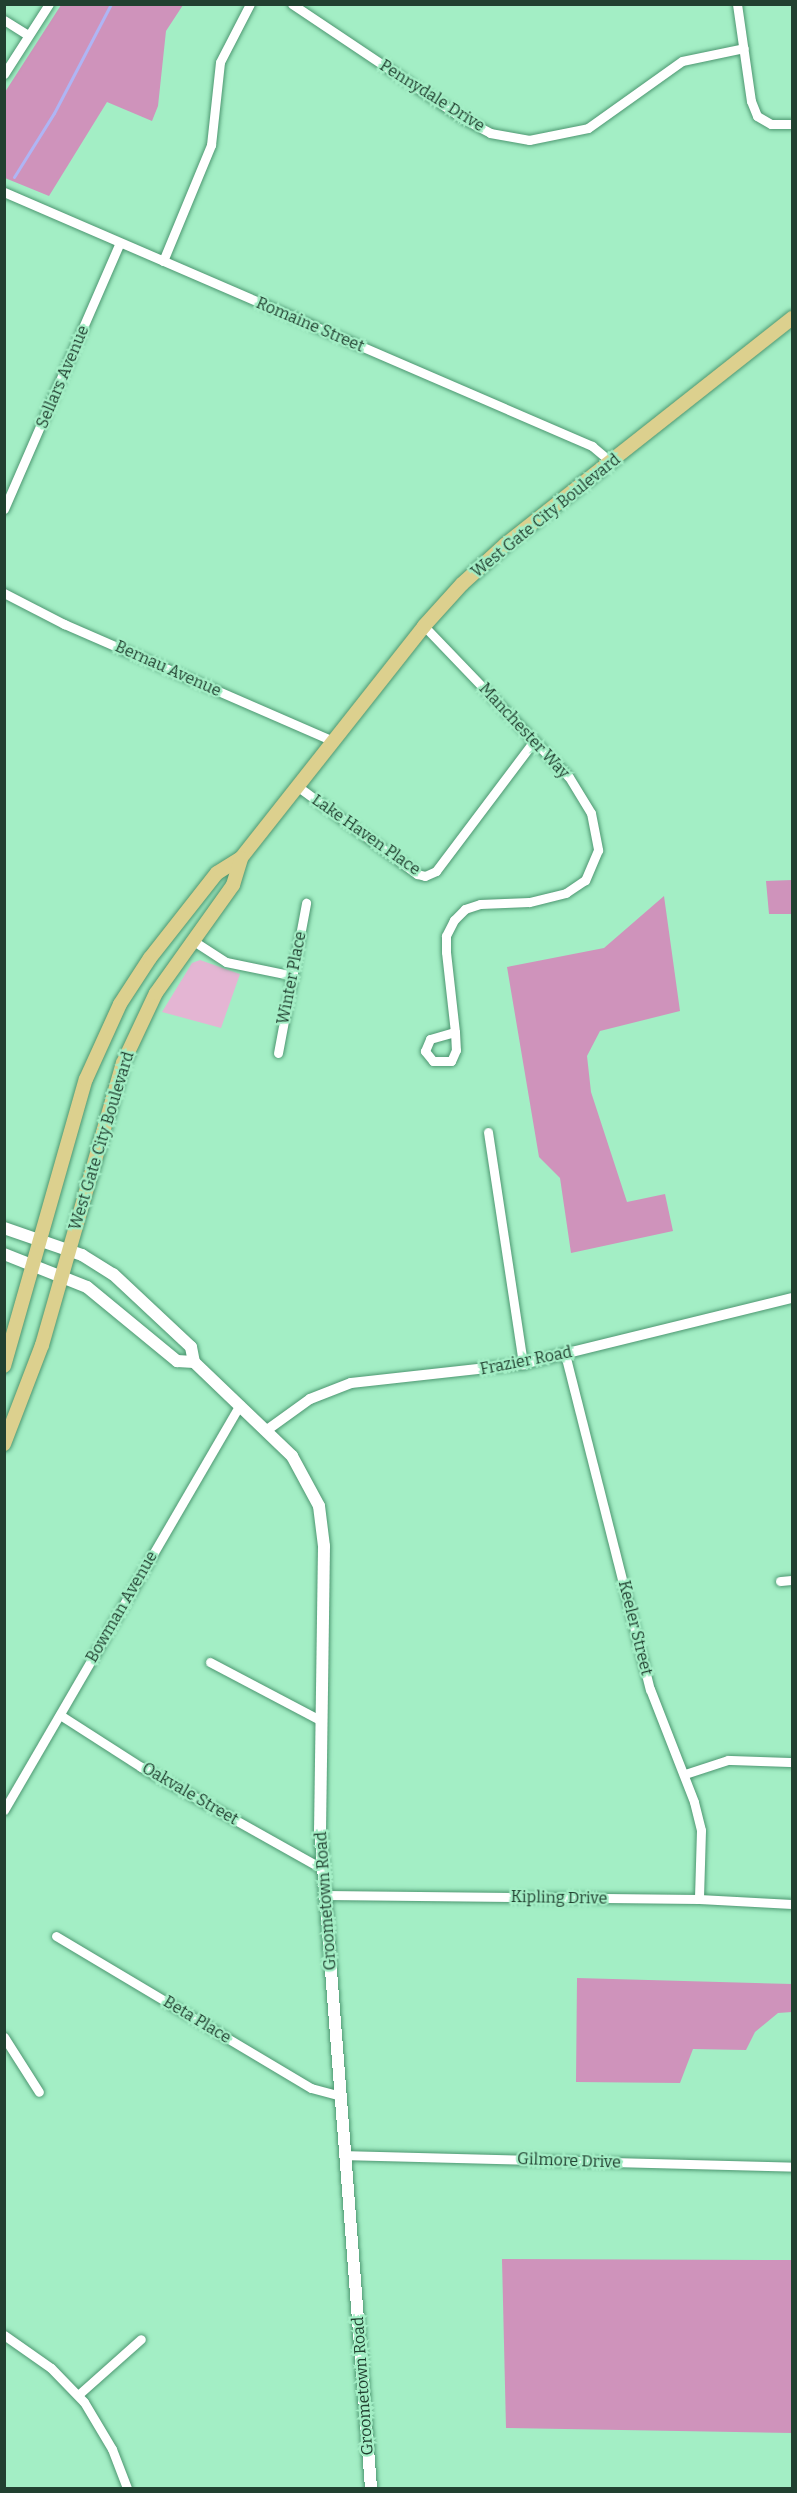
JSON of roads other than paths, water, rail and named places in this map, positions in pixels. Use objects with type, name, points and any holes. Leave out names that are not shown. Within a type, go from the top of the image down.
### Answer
[{"type":"main road","name":"West Gate City Boulevard","points":[[4,1366],[86,1079],[120,1004],[150,957],[217,873],[241,858],[424,626],[462,584],[506,544],[612,463],[792,318]]},
{"type":"main road","name":"West Gate City Boulevard","points":[[4,1444],[35,1369],[123,1063],[156,993],[233,885],[241,858]]},
{"type":"main road","name":"Groometown Road","points":[[4,1228],[92,1259],[113,1274],[191,1347],[194,1362],[267,1430],[301,1468],[321,1519],[320,1720],[323,1869],[371,2488]]},
{"type":"main road","name":"Groometown Road","points":[[4,1254],[62,1274],[97,1293],[177,1361],[194,1362]]},
{"type":"street","points":[[4,74],[49,4]]},
{"type":"street","points":[[163,261],[211,145],[220,62],[250,4]]},
{"type":"street","name":"Pennydale Drive","points":[[292,4],[464,119],[490,133],[529,140],[588,128],[682,62],[744,48]]},
{"type":"street","points":[[737,4],[751,101],[757,116],[771,124],[792,124]]},
{"type":"street","points":[[4,20],[28,35]]},
{"type":"street","name":"Romaine Street","points":[[4,192],[119,244],[592,446],[612,463]]},
{"type":"street","name":"Sellars Avenue","points":[[4,509],[119,244]]},
{"type":"street","name":"Bernau Avenue","points":[[4,593],[64,624],[333,741]]},
{"type":"street","name":"Manchester Way","points":[[424,626],[569,777],[591,813],[598,850],[585,880],[566,893],[530,902],[480,904],[465,909],[454,920],[446,936],[446,952],[455,1032]]},
{"type":"street","name":"Lake Haven Place","points":[[297,786],[417,874],[426,876],[436,871],[534,741]]},
{"type":"street","name":"Winter Place","points":[[278,1053],[306,903]]},
{"type":"street","points":[[192,940],[226,962],[294,976]]},
{"type":"street","points":[[489,1132],[523,1364]]},
{"type":"street","name":"Frazier Road","points":[[267,1430],[310,1399],[353,1383],[523,1364],[792,1298]]},
{"type":"street","name":"Keeler Street","points":[[565,1354],[650,1689],[685,1774],[700,1830],[699,1899]]},
{"type":"street","name":"Bowman Avenue","points":[[4,1810],[240,1405]]},
{"type":"street","points":[[780,1581],[792,1580]]},
{"type":"street","points":[[210,1662],[320,1720]]},
{"type":"street","name":"Oakvale Street","points":[[60,1715],[141,1767],[323,1869]]},
{"type":"street","points":[[685,1774],[745,1758],[792,1762]]},
{"type":"street","name":"Kipling Drive","points":[[325,1895],[699,1899],[792,1904]]},
{"type":"street","name":"Beta Place","points":[[56,1936],[311,2088],[340,2096]]},
{"type":"street","points":[[4,2037],[39,2092]]},
{"type":"street","name":"Gilmore Drive","points":[[345,2155],[792,2167]]},
{"type":"street","points":[[4,2335],[51,2368],[78,2395],[112,2449],[127,2488]]},
{"type":"street","points":[[78,2395],[141,2339]]},
{"type":"waterway","points":[[14,177],[54,113],[111,4]]}]
